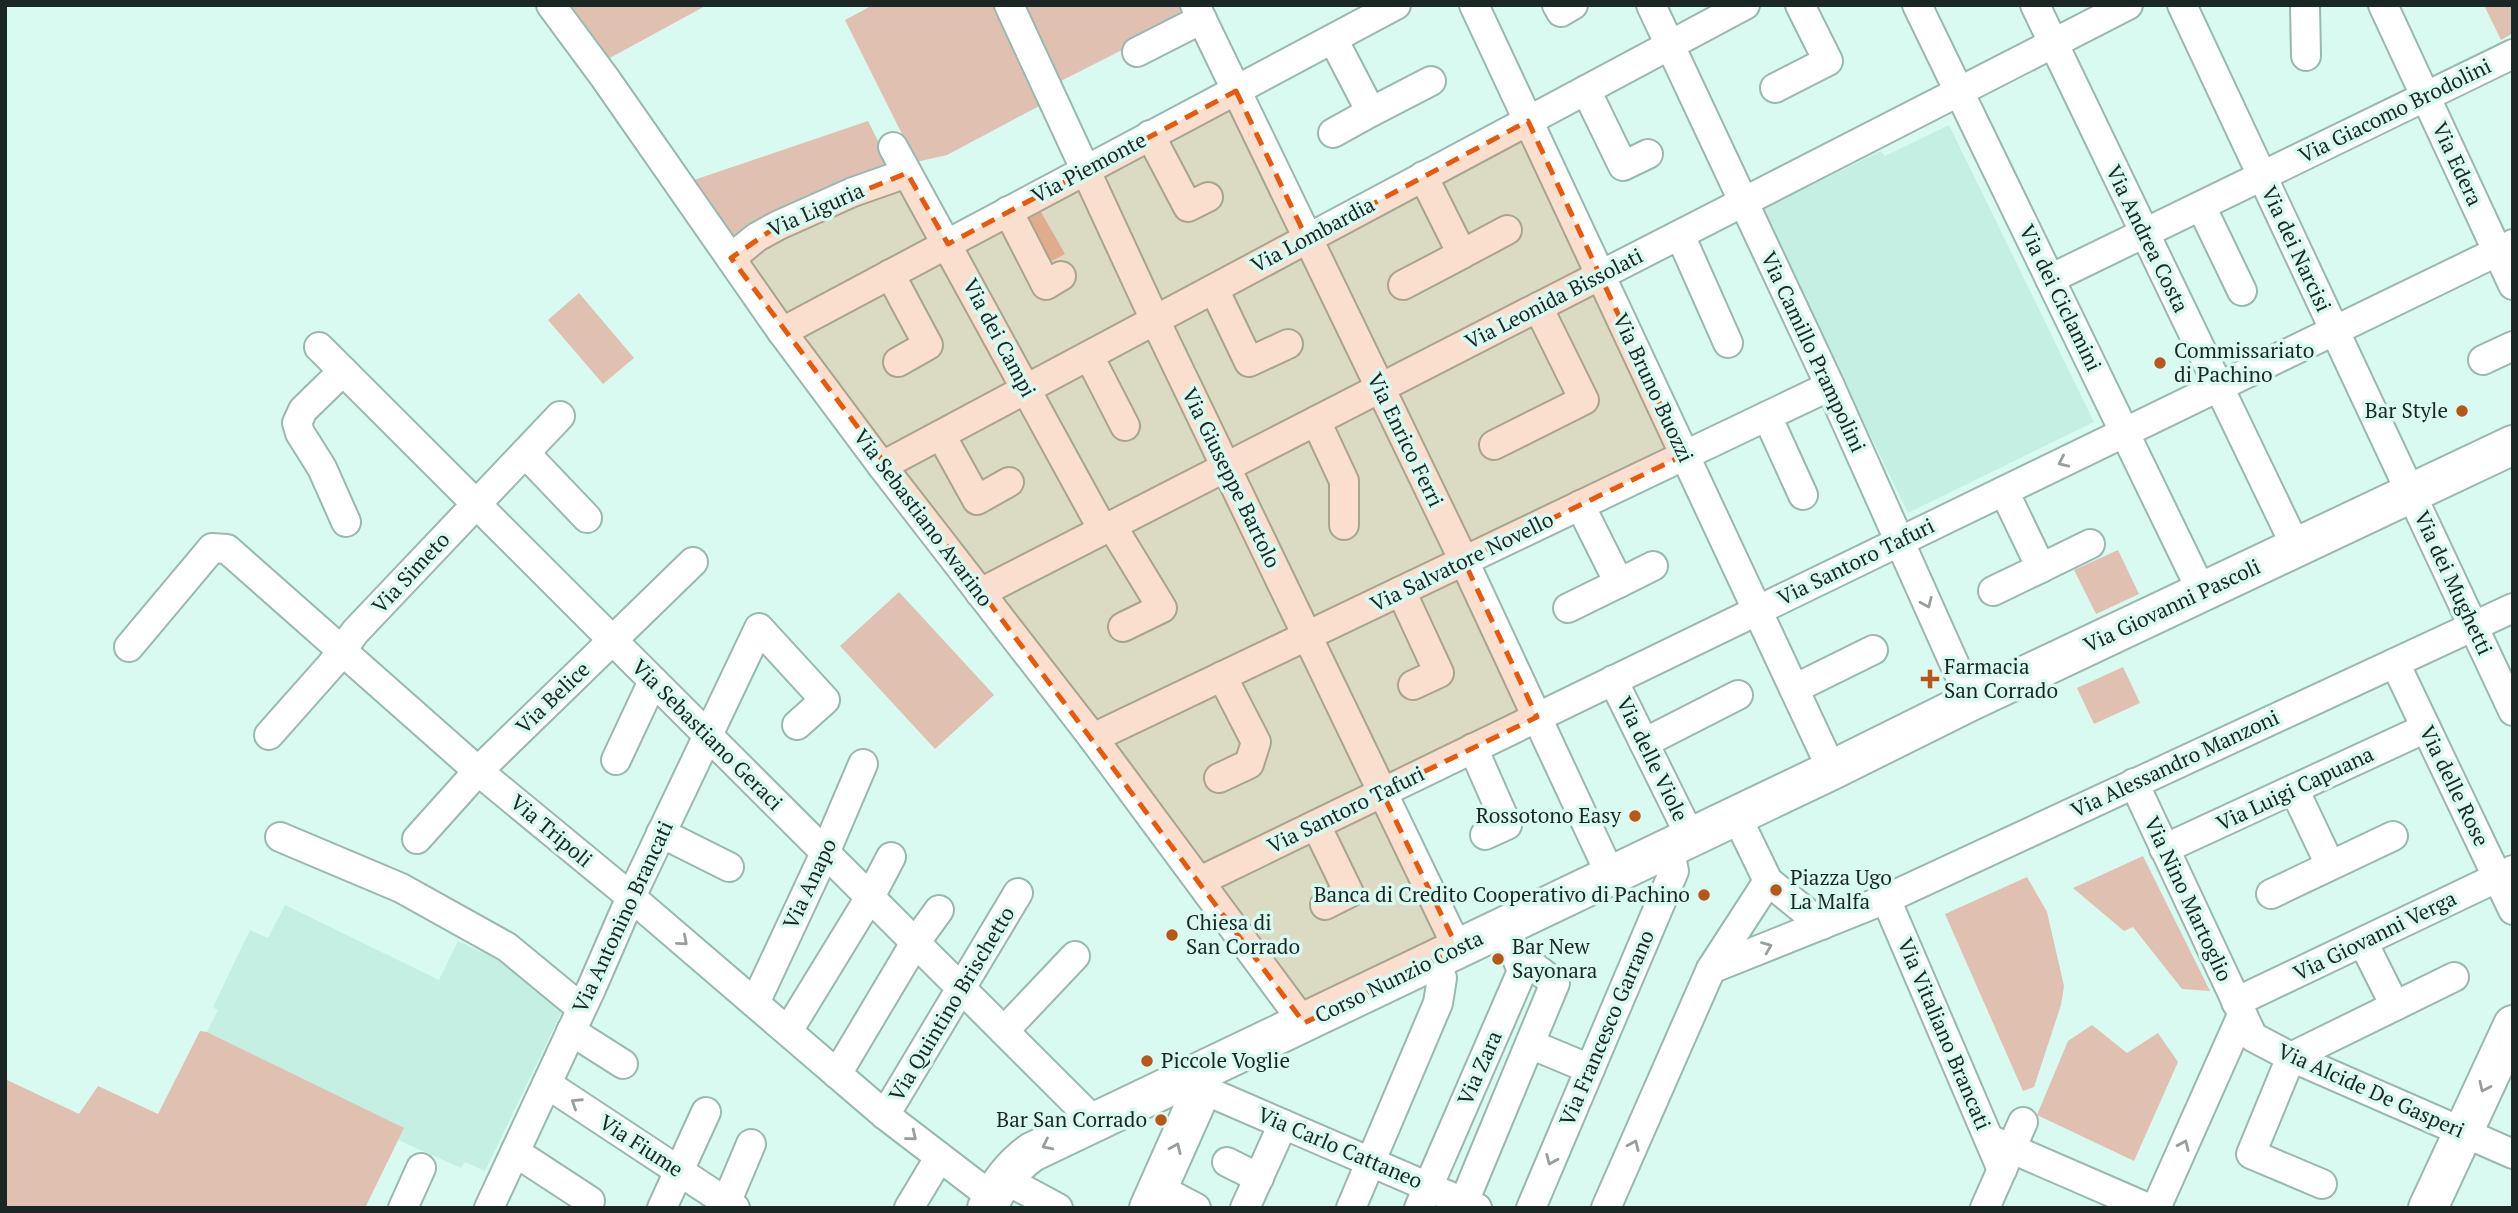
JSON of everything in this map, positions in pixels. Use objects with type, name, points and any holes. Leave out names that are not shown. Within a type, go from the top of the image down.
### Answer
[{"type":"street","name":"Via Sebastiano Avarino","points":[[551,5],[613,89],[782,332],[882,466],[1093,738],[1304,1023]]},
{"type":"street","name":"Via Giuseppe Bartolo","points":[[1009,5],[1084,171],[1382,792],[1446,955],[1438,1003],[1351,1208]]},
{"type":"street","name":"Via Piemonte","points":[[782,332],[1396,5]]},
{"type":"street","name":"Via Bruno Buozzi","points":[[1474,5],[1832,770]]},
{"type":"street","points":[[1557,5],[1561,12],[1573,5]]},
{"type":"street","name":"Via Camillo Prampolini","points":[[1651,5],[1830,386],[1971,701]]},
{"type":"street","name":"Via Lombardia","points":[[882,466],[1745,5]]},
{"type":"street","points":[[1775,88],[1828,61],[1800,5]]},
{"type":"street","name":"Via dei Ciclamini","points":[[1917,5],[2202,592]]},
{"type":"street","name":"Via Andrea Costa","points":[[2035,5],[2296,547]]},
{"type":"street","name":"Via Leonida Bissolati","points":[[980,593],[2128,5]]},
{"type":"street","name":"Via dei Narcisi","points":[[2182,5],[2411,493]]},
{"type":"street","points":[[2305,5],[2306,56]]},
{"type":"street","name":"Via Edera","points":[[2383,5],[2426,96],[2505,248],[2513,285]]},
{"type":"street","points":[[1137,52],[1198,12]]},
{"type":"street","name":"Via Enrico Ferri","points":[[1198,12],[1464,561],[1611,876]]},
{"type":"street","points":[[1333,39],[1371,112]]},
{"type":"street","name":"Via Giacomo Brodolini","points":[[2050,279],[2513,54]]},
{"type":"street","points":[[1333,133],[1431,81]]},
{"type":"street","points":[[1586,90],[1623,166],[1648,154]]},
{"type":"street","points":[[1150,135],[1188,207],[1208,197]]},
{"type":"street","name":"Via dei Campi","points":[[893,147],[1026,389],[1107,528],[1162,608],[1123,627]]},
{"type":"street","name":"Via Liguria","points":[[731,258],[757,237],[779,225],[853,192],[907,173]]},
{"type":"street","points":[[1423,176],[1462,254]]},
{"type":"street","points":[[2202,206],[2242,291]]},
{"type":"street","points":[[1008,211],[1046,285],[1061,276]]},
{"type":"street","points":[[1403,285],[1507,230]]},
{"type":"street","points":[[1680,234],[1728,343]]},
{"type":"street","name":"Via Santoro Tafuri","points":[[1200,881],[2505,248]]},
{"type":"street","points":[[890,274],[928,345],[898,362]]},
{"type":"street","points":[[1214,289],[1250,362],[1288,344]]},
{"type":"street","points":[[1494,445],[1584,400],[1538,307]]},
{"type":"street","points":[[2483,360],[2513,346]]},
{"type":"street","name":"Via Sebastiano Geraci","points":[[319,347],[1095,1122]]},
{"type":"street","points":[[1089,356],[1125,426]]},
{"type":"street","points":[[343,371],[303,410],[297,423],[300,433],[322,468],[346,522]]},
{"type":"street","name":"Via Salvatore Novello","points":[[1093,738],[1830,386]]},
{"type":"street","name":"Via Simeto","points":[[269,736],[355,632],[560,416]]},
{"type":"street","points":[[1767,416],[1803,495]]},
{"type":"street","points":[[1316,421],[1344,481],[1344,525]]},
{"type":"street","points":[[941,435],[977,500],[1009,482]]},
{"type":"street","name":"Via Giovanni Pascoli","points":[[1832,770],[1971,701],[2513,445]]},
{"type":"street","points":[[524,453],[587,518]]},
{"type":"street","points":[[2004,491],[2041,568]]},
{"type":"street","name":"Via dei Mughetti","points":[[2411,493],[2513,711]]},
{"type":"street","points":[[1580,505],[1619,583]]},
{"type":"street","points":[[1993,591],[2090,544]]},
{"type":"street","name":"Via Tripoli","points":[[129,647],[212,548],[226,549],[478,771],[939,1158],[994,1195],[1058,1208]]},
{"type":"street","name":"Via Belice","points":[[417,839],[478,771],[693,562]]},
{"type":"street","points":[[1568,608],[1653,566]]},
{"type":"street","points":[[1401,591],[1439,673],[1413,685]]},
{"type":"street","name":"Via Alessandro Manzoni","points":[[1708,975],[1886,898],[2513,608]]},
{"type":"street","name":"Via Antonino Brancati","points":[[489,1208],[661,832],[759,628],[825,700],[797,726]]},
{"type":"street","points":[[1794,689],[1873,650]]},
{"type":"street","name":"Via delle Rose","points":[[2395,663],[2426,728],[2505,874],[2513,910]]},
{"type":"street","points":[[1219,778],[1249,764],[1256,742],[1222,676]]},
{"type":"street","name":"Via delle Viole","points":[[1613,680],[1644,743],[1680,843]]},
{"type":"street","points":[[616,760],[653,681]]},
{"type":"street","points":[[1644,743],[1738,695]]},
{"type":"street","name":"Via Luigi Capuana","points":[[2164,849],[2426,728]]},
{"type":"street","points":[[1473,748],[1507,825],[1485,835]]},
{"type":"street","name":"Via Anapo","points":[[755,1003],[863,764]]},
{"type":"street","name":"Corso Nunzio Costa","points":[[994,1195],[1016,1163],[1032,1152],[1095,1122],[1200,1081],[1304,1023],[1446,955],[1509,940],[1611,876],[1832,770]]},
{"type":"street","name":"Via Nino Martoglio","points":[[2134,783],[2239,1008]]},
{"type":"street","points":[[2294,789],[2330,865]]},
{"type":"street","points":[[1736,816],[1768,881],[1829,922]]},
{"type":"street","points":[[1316,825],[1349,894],[1325,905]]},
{"type":"street","points":[[661,832],[729,867]]},
{"type":"street","points":[[2271,894],[2393,835]]},
{"type":"street","points":[[280,837],[401,888],[507,947],[623,1064]]},
{"type":"street","name":"Via Francesco Garrano","points":[[1531,1208],[1674,871],[1680,843]]},
{"type":"street","points":[[788,1031],[870,897],[891,857]]},
{"type":"street","name":"Via Giovanni Verga","points":[[2239,1008],[2363,942],[2505,874]]},
{"type":"street","points":[[1606,1208],[1708,975],[1768,881]]},
{"type":"street","name":"Via Quintino Brischetto","points":[[885,1115],[1018,893]]},
{"type":"street","name":"Via Vitaliano Brancati","points":[[1886,898],[2001,1152]]},
{"type":"street","points":[[837,1074],[915,943],[939,910]]},
{"type":"street","points":[[1471,1205],[1555,983],[1509,940]]},
{"type":"street","name":"Via Zara","points":[[1423,1197],[1522,971],[1509,940]]},
{"type":"street","points":[[2363,942],[2395,1006]]},
{"type":"street","points":[[1004,1031],[1075,956]]},
{"type":"street","points":[[2322,1184],[2251,1154],[2291,1057],[2455,977]]},
{"type":"street","points":[[2156,1208],[2239,1008]]},
{"type":"street","name":"Via Alcide De Gasperi","points":[[2239,1008],[2253,1037],[2291,1057],[2513,1154]]},
{"type":"street","points":[[2428,1208],[2513,1025]]},
{"type":"street","points":[[1530,1044],[1590,1069]]},
{"type":"street","points":[[1196,1208],[1154,1198],[1200,1081]]},
{"type":"street","name":"Via Carlo Cattaneo","points":[[1200,1081],[1283,1124],[1371,1162],[1423,1197],[1471,1205]]},
{"type":"street","name":"Via Fiume","points":[[547,1084],[729,1206]]},
{"type":"street","points":[[662,1208],[706,1111]]},
{"type":"street","points":[[1985,1208],[2001,1152],[2023,1122]]},
{"type":"street","points":[[1245,1208],[1283,1124]]},
{"type":"street","points":[[729,1206],[751,1144]]},
{"type":"street","points":[[515,1152],[590,1201],[586,1208]]},
{"type":"street","points":[[2001,1152],[2148,1208]]},
{"type":"street","points":[[909,1208],[939,1158]]},
{"type":"street","points":[[1227,1162],[1259,1178]]},
{"type":"street","points":[[403,1208],[421,1168]]},
{"type":"highlighted area","points":[[1236,91],[1307,239],[1528,121],[1684,455],[1464,561],[1537,717],[1382,792],[1458,949],[1304,1023],[731,258],[779,225],[907,173],[948,244]]},
{"type":"shaded area","points":[[571,5],[707,5],[608,59]]},
{"type":"shaded area","points":[[873,5],[996,5],[1043,104],[947,155],[916,162],[845,20]]},
{"type":"shaded area","points":[[1020,5],[1184,5],[1189,16],[1057,83]]},
{"type":"shaded area","points":[[2484,5],[2513,5],[2513,33],[2501,40]]},
{"type":"shaded area","points":[[868,121],[890,165],[780,211],[728,241],[688,182]]},
{"type":"shaded area","points":[[1949,125],[2094,422],[1908,513],[1761,210],[1881,151],[1885,156]]},
{"type":"shaded area","points":[[1041,212],[1065,254],[1046,264],[1023,222]]},
{"type":"shaded area","points":[[579,293],[634,358],[603,384],[548,320]]},
{"type":"shaded area","points":[[2118,550],[2139,594],[2096,614],[2074,570]]},
{"type":"shaded area","points":[[899,592],[994,695],[935,749],[840,646]]},
{"type":"shaded area","points":[[2123,667],[2140,703],[2094,724],[2077,688]]},
{"type":"shaded area","points":[[2143,856],[2210,991],[2182,989],[2133,927],[2124,931],[2073,888]]},
{"type":"shaded area","points":[[2027,877],[2047,912],[2064,986],[2061,1005],[2034,1087],[2023,1091],[1945,914]]},
{"type":"shaded area","points":[[285,905],[439,980],[458,941],[481,952],[485,943],[566,1003],[485,1171],[465,1162],[461,1168],[398,1140],[404,1129],[207,1032],[218,1010],[213,1007],[250,930],[268,938]]},
{"type":"shaded area","points":[[2092,1025],[2127,1053],[2158,1033],[2178,1062],[2134,1161],[2037,1115],[2068,1041]]},
{"type":"shaded area","points":[[200,1031],[207,1032],[404,1128],[365,1208],[5,1208],[5,1079],[79,1114],[98,1086],[158,1114]]},
{"type":"place","name":"Commissariato di Pachino","points":[[2160,363]]},
{"type":"place","name":"Bar Style","points":[[2462,411]]},
{"type":"place","name":"Farmacia San Corrado","points":[[1930,679]]},
{"type":"place","name":"Rossotono Easy","points":[[1635,816]]},
{"type":"place","name":"Piazza Ugo La Malfa","points":[[1776,890]]},
{"type":"place","name":"Banca di Credito Cooperativo di Pachino","points":[[1704,895]]},
{"type":"place","name":"Chiesa di San Corrado","points":[[1172,935]]},
{"type":"place","name":"Bar New Sayonara","points":[[1498,959]]},
{"type":"place","name":"Piccole Voglie","points":[[1147,1061]]},
{"type":"place","name":"Bar San Corrado","points":[[1161,1120]]}]
